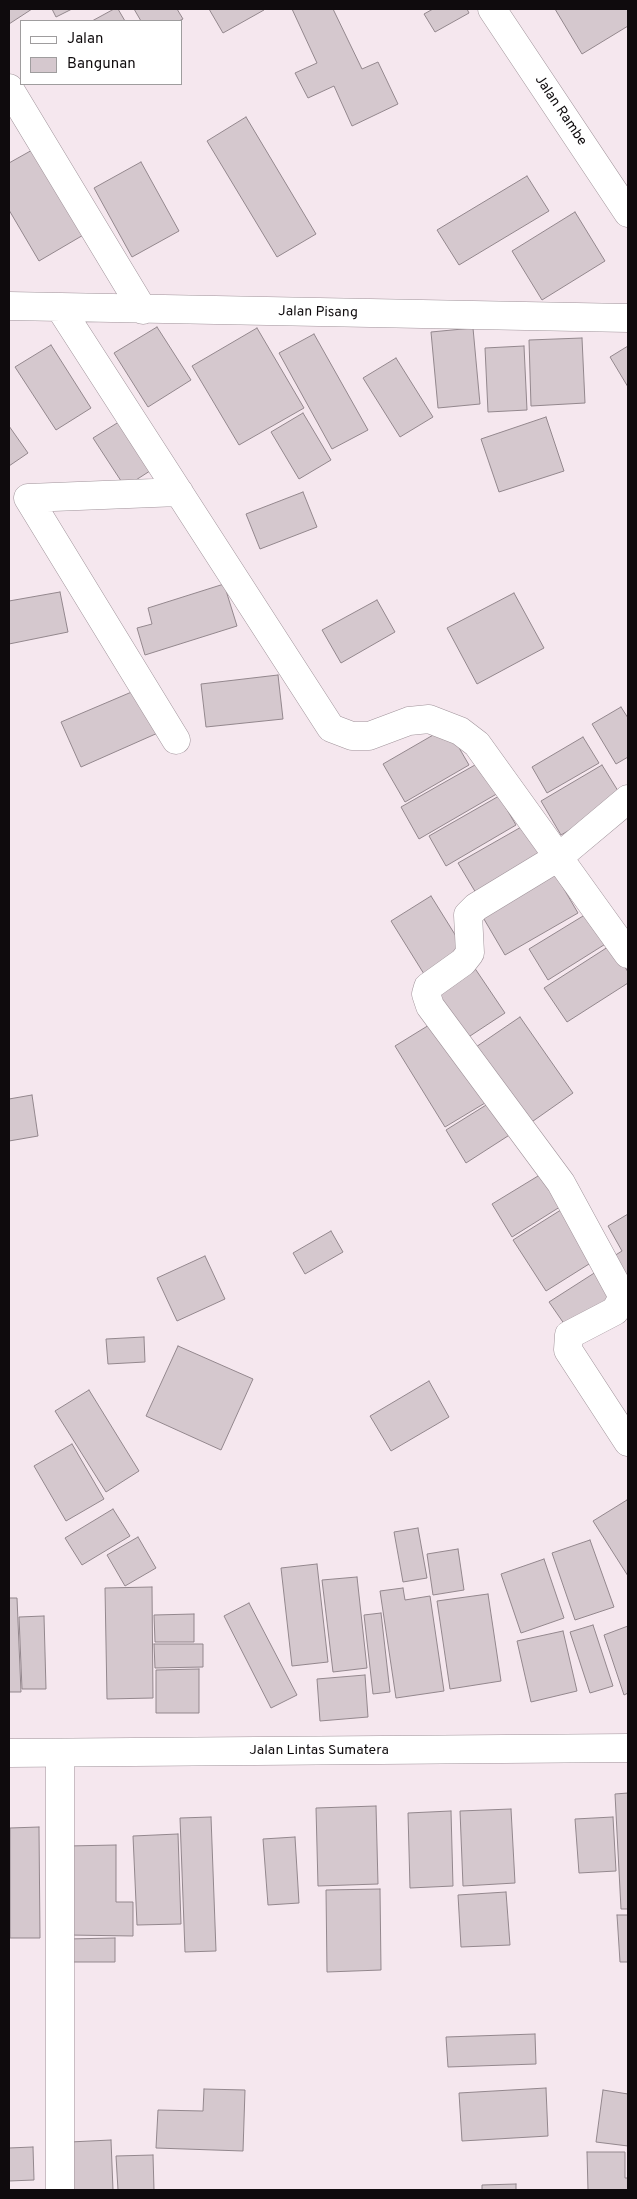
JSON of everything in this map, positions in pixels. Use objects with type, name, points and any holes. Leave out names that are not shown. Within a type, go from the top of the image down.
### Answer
[{"type":"main road","name":"Jalan Rambe","points":[[492,9],[628,213]]},
{"type":"main road","points":[[9,88],[143,310]]},
{"type":"main road","name":"Jalan Pisang","points":[[9,306],[628,318]]},
{"type":"main road","points":[[60,308],[331,728],[352,736],[369,736],[409,722],[429,719],[460,731],[477,744],[560,856],[628,954]]},
{"type":"main road","points":[[176,740],[28,498],[179,492]]},
{"type":"main road","points":[[628,799],[560,856],[476,906],[468,915],[470,953],[463,962],[428,987],[426,994],[430,1006],[561,1183],[622,1297],[615,1311],[569,1335],[568,1350],[628,1442]]},
{"type":"main road","name":"Jalan Lintas Sumatera","points":[[9,1753],[628,1748]]},
{"type":"main road","points":[[60,1753],[60,2190]]},
{"type":"building","points":[[9,9],[32,9],[9,24]]},
{"type":"building","points":[[52,9],[72,9],[56,17]]},
{"type":"building","points":[[114,9],[118,9],[124,20],[94,20]]},
{"type":"building","points":[[134,9],[177,9],[183,19],[181,20],[140,20]]},
{"type":"building","points":[[209,9],[264,9],[264,10],[223,33]]},
{"type":"building","points":[[292,9],[333,9],[362,69],[378,62],[398,104],[352,126],[334,86],[308,98],[295,73],[317,63]]},
{"type":"building","points":[[433,9],[467,9],[469,13],[435,32],[424,14]]},
{"type":"building","points":[[555,9],[628,9],[628,26],[582,54]]},
{"type":"building","points":[[246,117],[316,234],[277,257],[207,141]]},
{"type":"building","points":[[34,149],[85,234],[39,261],[9,210],[9,163]]},
{"type":"building","points":[[141,162],[179,231],[132,257],[94,188]]},
{"type":"building","points":[[527,176],[549,211],[459,265],[437,230]]},
{"type":"building","points":[[575,212],[605,261],[542,300],[512,251]]},
{"type":"building","points":[[157,327],[191,380],[148,407],[114,353]]},
{"type":"building","points":[[257,328],[304,408],[239,445],[192,366]]},
{"type":"building","points":[[473,328],[480,404],[438,408],[431,332]]},
{"type":"building","points":[[314,334],[368,430],[332,449],[279,353]]},
{"type":"building","points":[[582,338],[585,403],[531,406],[529,340]]},
{"type":"building","points":[[51,345],[91,408],[56,430],[15,367]]},
{"type":"building","points":[[524,346],[527,410],[488,412],[485,348]]},
{"type":"building","points":[[628,346],[628,387],[610,357]]},
{"type":"building","points":[[396,358],[433,417],[400,437],[363,378]]},
{"type":"building","points":[[303,413],[331,460],[299,479],[271,432]]},
{"type":"building","points":[[546,417],[564,471],[499,492],[481,439]]},
{"type":"building","points":[[122,420],[153,469],[125,487],[93,438]]},
{"type":"building","points":[[9,426],[28,453],[9,466]]},
{"type":"building","points":[[303,492],[317,527],[260,549],[246,514]]},
{"type":"building","points":[[224,584],[237,626],[145,655],[137,628],[152,624],[148,608]]},
{"type":"building","points":[[60,592],[68,632],[9,644],[9,601]]},
{"type":"building","points":[[514,593],[544,648],[477,684],[447,628]]},
{"type":"building","points":[[377,600],[395,632],[341,663],[322,630]]},
{"type":"building","points":[[278,675],[283,719],[206,727],[201,684]]},
{"type":"building","points":[[141,688],[160,732],[81,767],[61,722]]},
{"type":"building","points":[[621,707],[628,718],[628,757],[616,764],[592,724]]},
{"type":"building","points":[[447,727],[469,765],[405,802],[383,764]]},
{"type":"building","points":[[583,737],[599,763],[547,793],[532,767]]},
{"type":"building","points":[[482,761],[500,792],[419,839],[401,807]]},
{"type":"building","points":[[602,765],[623,799],[561,835],[541,801]]},
{"type":"building","points":[[499,796],[516,825],[446,866],[429,836]]},
{"type":"building","points":[[523,826],[544,860],[479,898],[458,863]]},
{"type":"building","points":[[554,872],[578,913],[505,955],[481,914]]},
{"type":"building","points":[[431,896],[464,949],[424,974],[391,921]]},
{"type":"building","points":[[588,913],[607,943],[548,980],[529,949]]},
{"type":"building","points":[[611,945],[628,972],[628,983],[567,1022],[544,988]]},
{"type":"building","points":[[474,967],[505,1013],[467,1038],[436,991]]},
{"type":"building","points":[[520,1017],[573,1093],[526,1126],[473,1049]]},
{"type":"building","points":[[434,1022],[485,1103],[445,1127],[395,1046]]},
{"type":"building","points":[[32,1095],[38,1136],[9,1141],[9,1099]]},
{"type":"building","points":[[491,1102],[511,1134],[466,1163],[446,1130]]},
{"type":"building","points":[[543,1173],[563,1205],[512,1237],[492,1204]]},
{"type":"building","points":[[564,1208],[597,1259],[546,1291],[513,1240]]},
{"type":"building","points":[[628,1214],[628,1280],[614,1256],[622,1251],[608,1226]]},
{"type":"building","points":[[331,1231],[343,1252],[305,1274],[293,1253]]},
{"type":"building","points":[[205,1256],[225,1299],[177,1321],[157,1278]]},
{"type":"building","points":[[599,1270],[616,1297],[567,1328],[549,1302]]},
{"type":"building","points":[[144,1337],[145,1362],[108,1364],[106,1339]]},
{"type":"building","points":[[178,1346],[253,1379],[221,1450],[146,1416]]},
{"type":"building","points":[[429,1381],[449,1417],[391,1451],[370,1416]]},
{"type":"building","points":[[89,1390],[139,1471],[106,1492],[55,1411]]},
{"type":"building","points":[[72,1444],[104,1499],[66,1521],[34,1466]]},
{"type":"building","points":[[627,1500],[628,1502],[628,1576],[593,1521]]},
{"type":"building","points":[[113,1509],[130,1536],[82,1565],[65,1538]]},
{"type":"building","points":[[418,1528],[427,1578],[403,1582],[394,1532]]},
{"type":"building","points":[[138,1537],[156,1568],[125,1586],[107,1555]]},
{"type":"building","points":[[590,1540],[614,1607],[575,1620],[552,1553]]},
{"type":"building","points":[[458,1549],[464,1590],[433,1595],[427,1554]]},
{"type":"building","points":[[544,1559],[564,1618],[521,1633],[501,1574]]},
{"type":"building","points":[[317,1564],[328,1662],[292,1666],[281,1568]]},
{"type":"building","points":[[357,1577],[367,1668],[333,1672],[322,1580]]},
{"type":"building","points":[[152,1587],[153,1698],[107,1699],[105,1588]]},
{"type":"building","points":[[403,1588],[405,1600],[430,1596],[444,1691],[396,1698],[380,1591]]},
{"type":"building","points":[[488,1594],[501,1681],[450,1689],[437,1601]]},
{"type":"building","points":[[9,1598],[17,1598],[21,1692],[9,1692]]},
{"type":"building","points":[[249,1603],[297,1695],[271,1708],[224,1616]]},
{"type":"building","points":[[381,1613],[390,1692],[373,1694],[364,1615]]},
{"type":"building","points":[[194,1614],[194,1642],[155,1642],[154,1615]]},
{"type":"building","points":[[44,1616],[46,1689],[22,1689],[19,1617]]},
{"type":"building","points":[[593,1625],[613,1686],[590,1693],[570,1632]]},
{"type":"building","points":[[628,1626],[628,1693],[624,1695],[604,1635]]},
{"type":"building","points":[[563,1631],[577,1691],[531,1702],[517,1641]]},
{"type":"building","points":[[154,1644],[203,1644],[203,1667],[155,1668]]},
{"type":"building","points":[[199,1669],[199,1713],[156,1713],[156,1670]]},
{"type":"building","points":[[365,1675],[368,1717],[320,1721],[317,1679]]},
{"type":"building","points":[[628,1793],[628,1909],[621,1909],[615,1794]]},
{"type":"building","points":[[376,1806],[378,1884],[318,1886],[316,1808]]},
{"type":"building","points":[[511,1809],[515,1883],[463,1886],[460,1811]]},
{"type":"building","points":[[451,1811],[453,1886],[410,1888],[408,1813]]},
{"type":"building","points":[[211,1817],[216,1951],[185,1952],[180,1818]]},
{"type":"building","points":[[613,1817],[616,1871],[579,1873],[575,1819]]},
{"type":"building","points":[[39,1827],[40,1938],[10,1938],[10,1828]]},
{"type":"building","points":[[178,1834],[181,1924],[137,1925],[133,1836]]},
{"type":"building","points":[[295,1837],[299,1903],[268,1905],[263,1839]]},
{"type":"building","points":[[116,1845],[116,1902],[133,1902],[133,1936],[69,1935],[68,1846]]},
{"type":"building","points":[[380,1889],[381,1970],[327,1972],[326,1890]]},
{"type":"building","points":[[506,1892],[510,1945],[461,1947],[458,1895]]},
{"type":"building","points":[[617,1915],[628,1915],[628,1962],[620,1962]]},
{"type":"building","points":[[115,1938],[115,1962],[67,1962],[67,1939]]},
{"type":"building","points":[[535,2034],[536,2064],[448,2067],[446,2037]]},
{"type":"building","points":[[546,2088],[548,2136],[462,2141],[459,2093]]},
{"type":"building","points":[[204,2089],[245,2090],[243,2151],[156,2148],[158,2110],[203,2111]]},
{"type":"building","points":[[603,2090],[628,2094],[628,2146],[596,2142]]},
{"type":"building","points":[[111,2140],[113,2190],[71,2190],[70,2142]]},
{"type":"building","points":[[33,2147],[34,2180],[9,2181],[9,2148]]},
{"type":"building","points":[[587,2152],[625,2152],[625,2178],[628,2178],[628,2190],[588,2190]]},
{"type":"building","points":[[153,2155],[154,2190],[118,2190],[116,2156]]},
{"type":"building","points":[[516,2184],[516,2190],[482,2190],[482,2185]]}]
